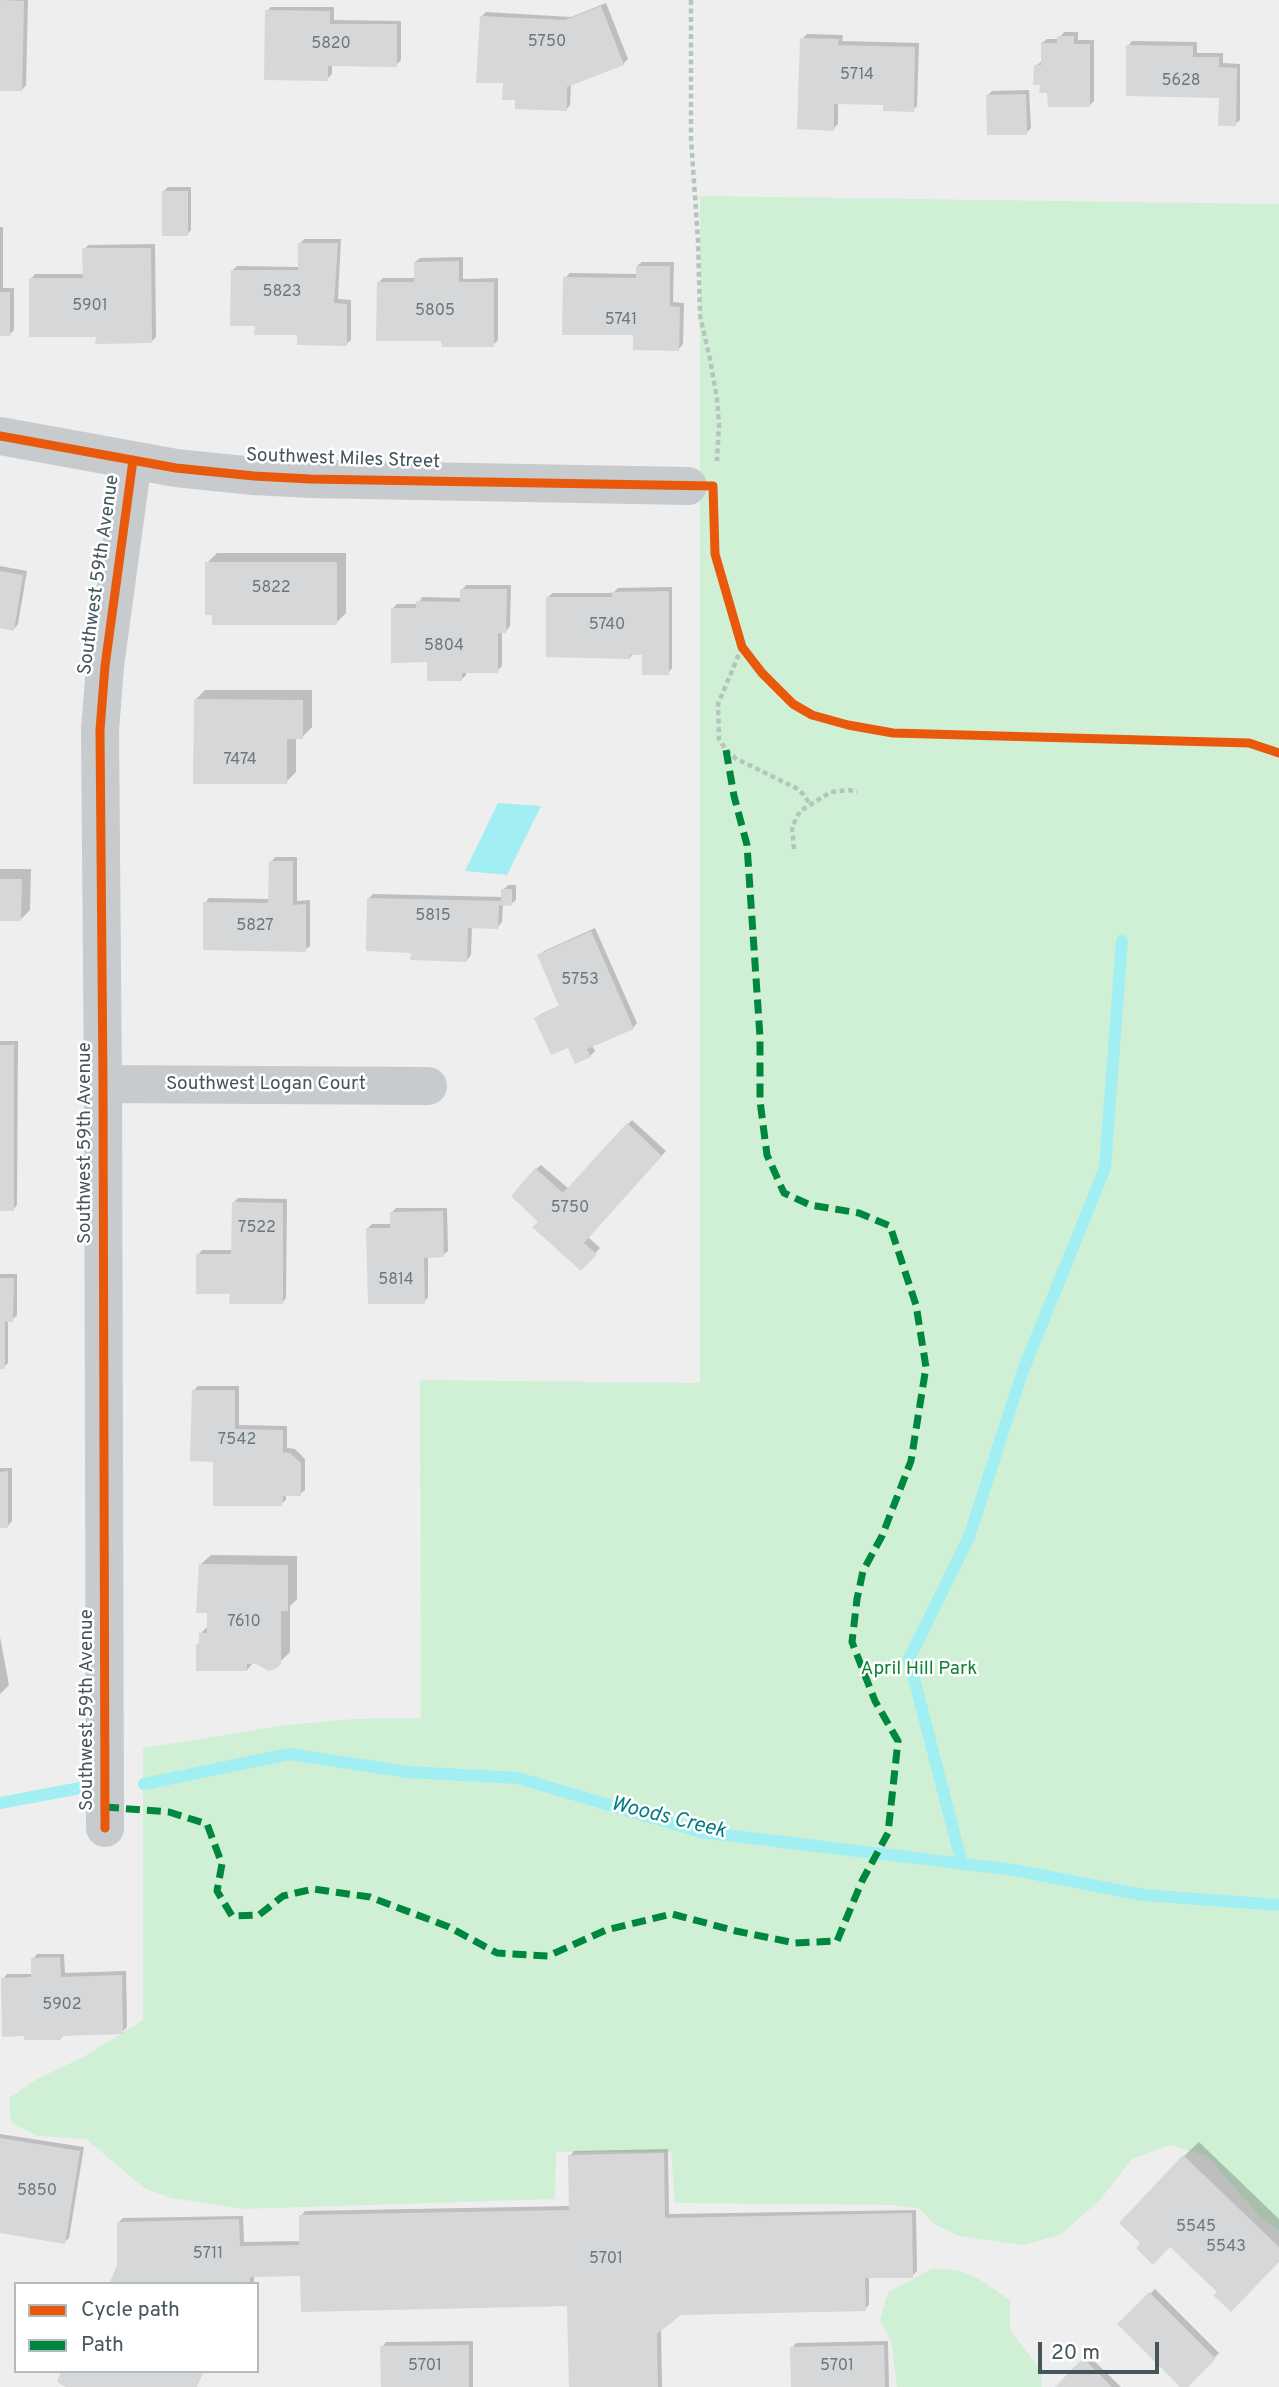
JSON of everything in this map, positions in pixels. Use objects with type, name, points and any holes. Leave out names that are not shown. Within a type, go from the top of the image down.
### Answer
[{"type":"street","name":"Southwest Miles Street","points":[[0,436],[176,468],[310,479],[702,479]]},
{"type":"street","name":"Southwest 59th Avenue","points":[[105,1828],[100,730],[105,666],[133,460]]},
{"type":"street","name":"Southwest Logan Court","points":[[103,1084],[428,1086]]},
{"type":"path","points":[[691,0],[691,139],[700,316],[710,359],[719,424],[702,479]]},
{"type":"path","points":[[742,647],[718,704],[719,739],[735,758],[796,788],[810,804]]},
{"type":"path","points":[[794,849],[791,835],[794,819],[810,804],[831,792],[857,792]]},
{"type":"green space","name":"April Hill Park","points":[[700,196],[1279,204],[1279,2230],[1262,2219],[1207,2156],[1170,2145],[1132,2159],[1100,2200],[1060,2235],[1023,2245],[959,2236],[934,2224],[920,2209],[894,2205],[675,2203],[671,2152],[556,2152],[555,2199],[244,2209],[171,2198],[144,2188],[86,2139],[37,2136],[11,2122],[9,2098],[37,2079],[85,2056],[143,2020],[143,1748],[286,1725],[353,1719],[421,1718],[420,1380],[700,1383]]},
{"type":"green space","points":[[932,2269],[957,2270],[979,2279],[1010,2300],[1010,2330],[1041,2370],[1042,2387],[897,2387],[891,2342],[880,2320],[888,2292]]},
{"type":"water","points":[[498,803],[541,806],[507,875],[465,871]]},
{"type":"building","points":[[0,0],[24,1],[22,91],[0,91]]},
{"type":"building","points":[[601,6],[624,65],[567,87],[567,111],[515,109],[515,100],[502,100],[503,83],[476,83],[480,16],[565,20]]},
{"type":"building","points":[[265,10],[330,11],[330,24],[397,24],[397,67],[328,66],[328,81],[264,80]]},
{"type":"building","points":[[1057,36],[1074,36],[1074,44],[1090,44],[1090,107],[1048,107],[1047,93],[1039,93],[1040,85],[1033,85],[1034,65],[1041,65],[1041,43],[1057,43]]},
{"type":"building","points":[[800,38],[839,39],[838,45],[915,47],[914,112],[883,111],[883,105],[834,104],[834,131],[797,129]]},
{"type":"building","points":[[1126,45],[1193,46],[1193,57],[1219,57],[1219,67],[1237,68],[1236,126],[1218,126],[1219,98],[1126,96]]},
{"type":"building","points":[[1026,94],[1027,135],[987,135],[986,95]]},
{"type":"building","points":[[162,191],[188,191],[188,236],[162,236]]},
{"type":"building","points":[[298,243],[338,243],[334,303],[347,304],[347,346],[297,345],[297,335],[254,335],[255,326],[230,326],[231,270],[298,270]]},
{"type":"building","points":[[82,248],[151,248],[152,343],[95,344],[96,337],[29,337],[29,278],[83,278]]},
{"type":"building","points":[[459,261],[459,282],[494,282],[494,347],[442,347],[441,341],[376,341],[377,282],[414,282],[414,262]]},
{"type":"building","points":[[636,266],[670,266],[670,306],[680,307],[679,351],[633,350],[633,335],[562,335],[563,277],[636,278]]},
{"type":"building","points":[[0,292],[10,292],[10,336],[0,336]]},
{"type":"building","points":[[205,562],[337,562],[337,625],[212,625],[212,615],[205,615]]},
{"type":"building","points":[[0,571],[23,575],[14,631],[0,628]]},
{"type":"building","points":[[460,589],[507,589],[506,633],[498,633],[498,673],[462,673],[462,681],[427,681],[427,662],[391,663],[391,608],[416,608],[416,601],[460,602]]},
{"type":"building","points":[[669,591],[669,675],[642,675],[642,655],[630,655],[630,659],[546,657],[546,597],[612,597],[611,592]]},
{"type":"building","points":[[194,699],[303,700],[303,739],[287,739],[287,784],[193,784]]},
{"type":"building","points":[[269,861],[293,861],[293,905],[306,904],[306,952],[203,950],[203,902],[268,903]]},
{"type":"building","points":[[0,879],[22,879],[21,921],[0,921]]},
{"type":"building","points":[[501,889],[512,889],[512,906],[499,905],[498,929],[468,928],[467,962],[410,960],[411,953],[366,951],[367,898],[501,901]]},
{"type":"building","points":[[591,931],[634,1029],[587,1049],[591,1057],[575,1064],[568,1048],[551,1055],[534,1018],[559,1006],[537,955]]},
{"type":"building","points":[[0,1045],[14,1045],[14,1211],[0,1211]]},
{"type":"building","points":[[627,1123],[662,1156],[584,1243],[597,1254],[581,1271],[532,1227],[538,1222],[511,1196],[535,1168],[563,1193]]},
{"type":"building","points":[[232,1202],[283,1203],[283,1304],[229,1304],[230,1294],[196,1294],[196,1254],[231,1254]]},
{"type":"building","points":[[443,1211],[444,1257],[424,1258],[425,1304],[368,1304],[366,1228],[390,1228],[390,1212]]},
{"type":"building","points":[[0,1278],[14,1278],[13,1322],[5,1322],[5,1369],[0,1369]]},
{"type":"building","points":[[192,1390],[235,1390],[235,1429],[283,1430],[283,1452],[290,1453],[301,1463],[301,1496],[283,1496],[282,1506],[213,1506],[213,1462],[190,1461]]},
{"type":"building","points":[[8,1471],[8,1528],[0,1528],[0,1472]]},
{"type":"building","points":[[199,1564],[288,1565],[288,1611],[281,1611],[281,1664],[275,1669],[269,1671],[256,1664],[247,1664],[247,1671],[196,1671],[196,1644],[199,1644],[199,1633],[207,1633],[207,1613],[196,1613]]},
{"type":"building","points":[[60,1957],[61,1977],[122,1975],[123,2034],[61,2036],[61,2040],[24,2040],[24,2036],[2,2037],[1,1978],[31,1977],[31,1958]]},
{"type":"building","points":[[0,2138],[80,2151],[65,2244],[0,2233]]},
{"type":"building","points":[[664,2153],[665,2218],[912,2213],[913,2278],[865,2278],[866,2311],[681,2315],[657,2334],[658,2387],[569,2387],[567,2306],[301,2312],[300,2276],[250,2277],[250,2282],[110,2282],[117,2265],[117,2222],[239,2219],[240,2246],[299,2245],[299,2215],[569,2210],[568,2155]]},
{"type":"building","points":[[1183,2155],[1279,2247],[1279,2262],[1231,2312],[1213,2295],[1217,2292],[1170,2247],[1153,2265],[1136,2248],[1140,2243],[1119,2223]]},
{"type":"building","points":[[1149,2292],[1216,2359],[1188,2387],[1180,2387],[1117,2324]]},
{"type":"building","points":[[469,2345],[469,2387],[381,2387],[380,2346]]},
{"type":"building","points":[[884,2345],[885,2387],[791,2387],[790,2347]]},
{"type":"building","points":[[1083,2358],[1112,2387],[1055,2387]]},
{"type":"building","points":[[60,2373],[203,2373],[197,2387],[66,2387],[57,2382]]},
{"type":"waterway","points":[[962,1864],[909,1659],[969,1537],[1022,1373],[1105,1168],[1122,941]]},
{"type":"waterway","name":"Woods Creek","points":[[144,1784],[289,1754],[408,1772],[518,1778],[701,1832],[1014,1870],[1143,1895],[1279,1905]]},
{"type":"waterway","name":"Woods Creek","points":[[0,1803],[80,1788]]},
{"type":"marked path","points":[[105,1807],[169,1812],[207,1824],[222,1864],[217,1891],[232,1916],[259,1915],[283,1896],[313,1889],[370,1897],[449,1927],[497,1953],[548,1956],[606,1930],[672,1914],[795,1943],[837,1941],[862,1881],[888,1833],[898,1741],[875,1701],[852,1642],[863,1571],[882,1536],[911,1461],[926,1367],[916,1305],[890,1226],[859,1213],[810,1205],[784,1193],[767,1155],[760,1101],[760,1037],[747,845],[734,796],[726,750]]},
{"type":"cycle path","points":[[0,436],[176,468],[254,476],[713,486],[715,554],[742,647],[762,673],[793,704],[812,715],[893,733],[1249,743],[1279,753]]},
{"type":"cycle path","points":[[105,1828],[100,730],[105,666],[133,460]]}]
